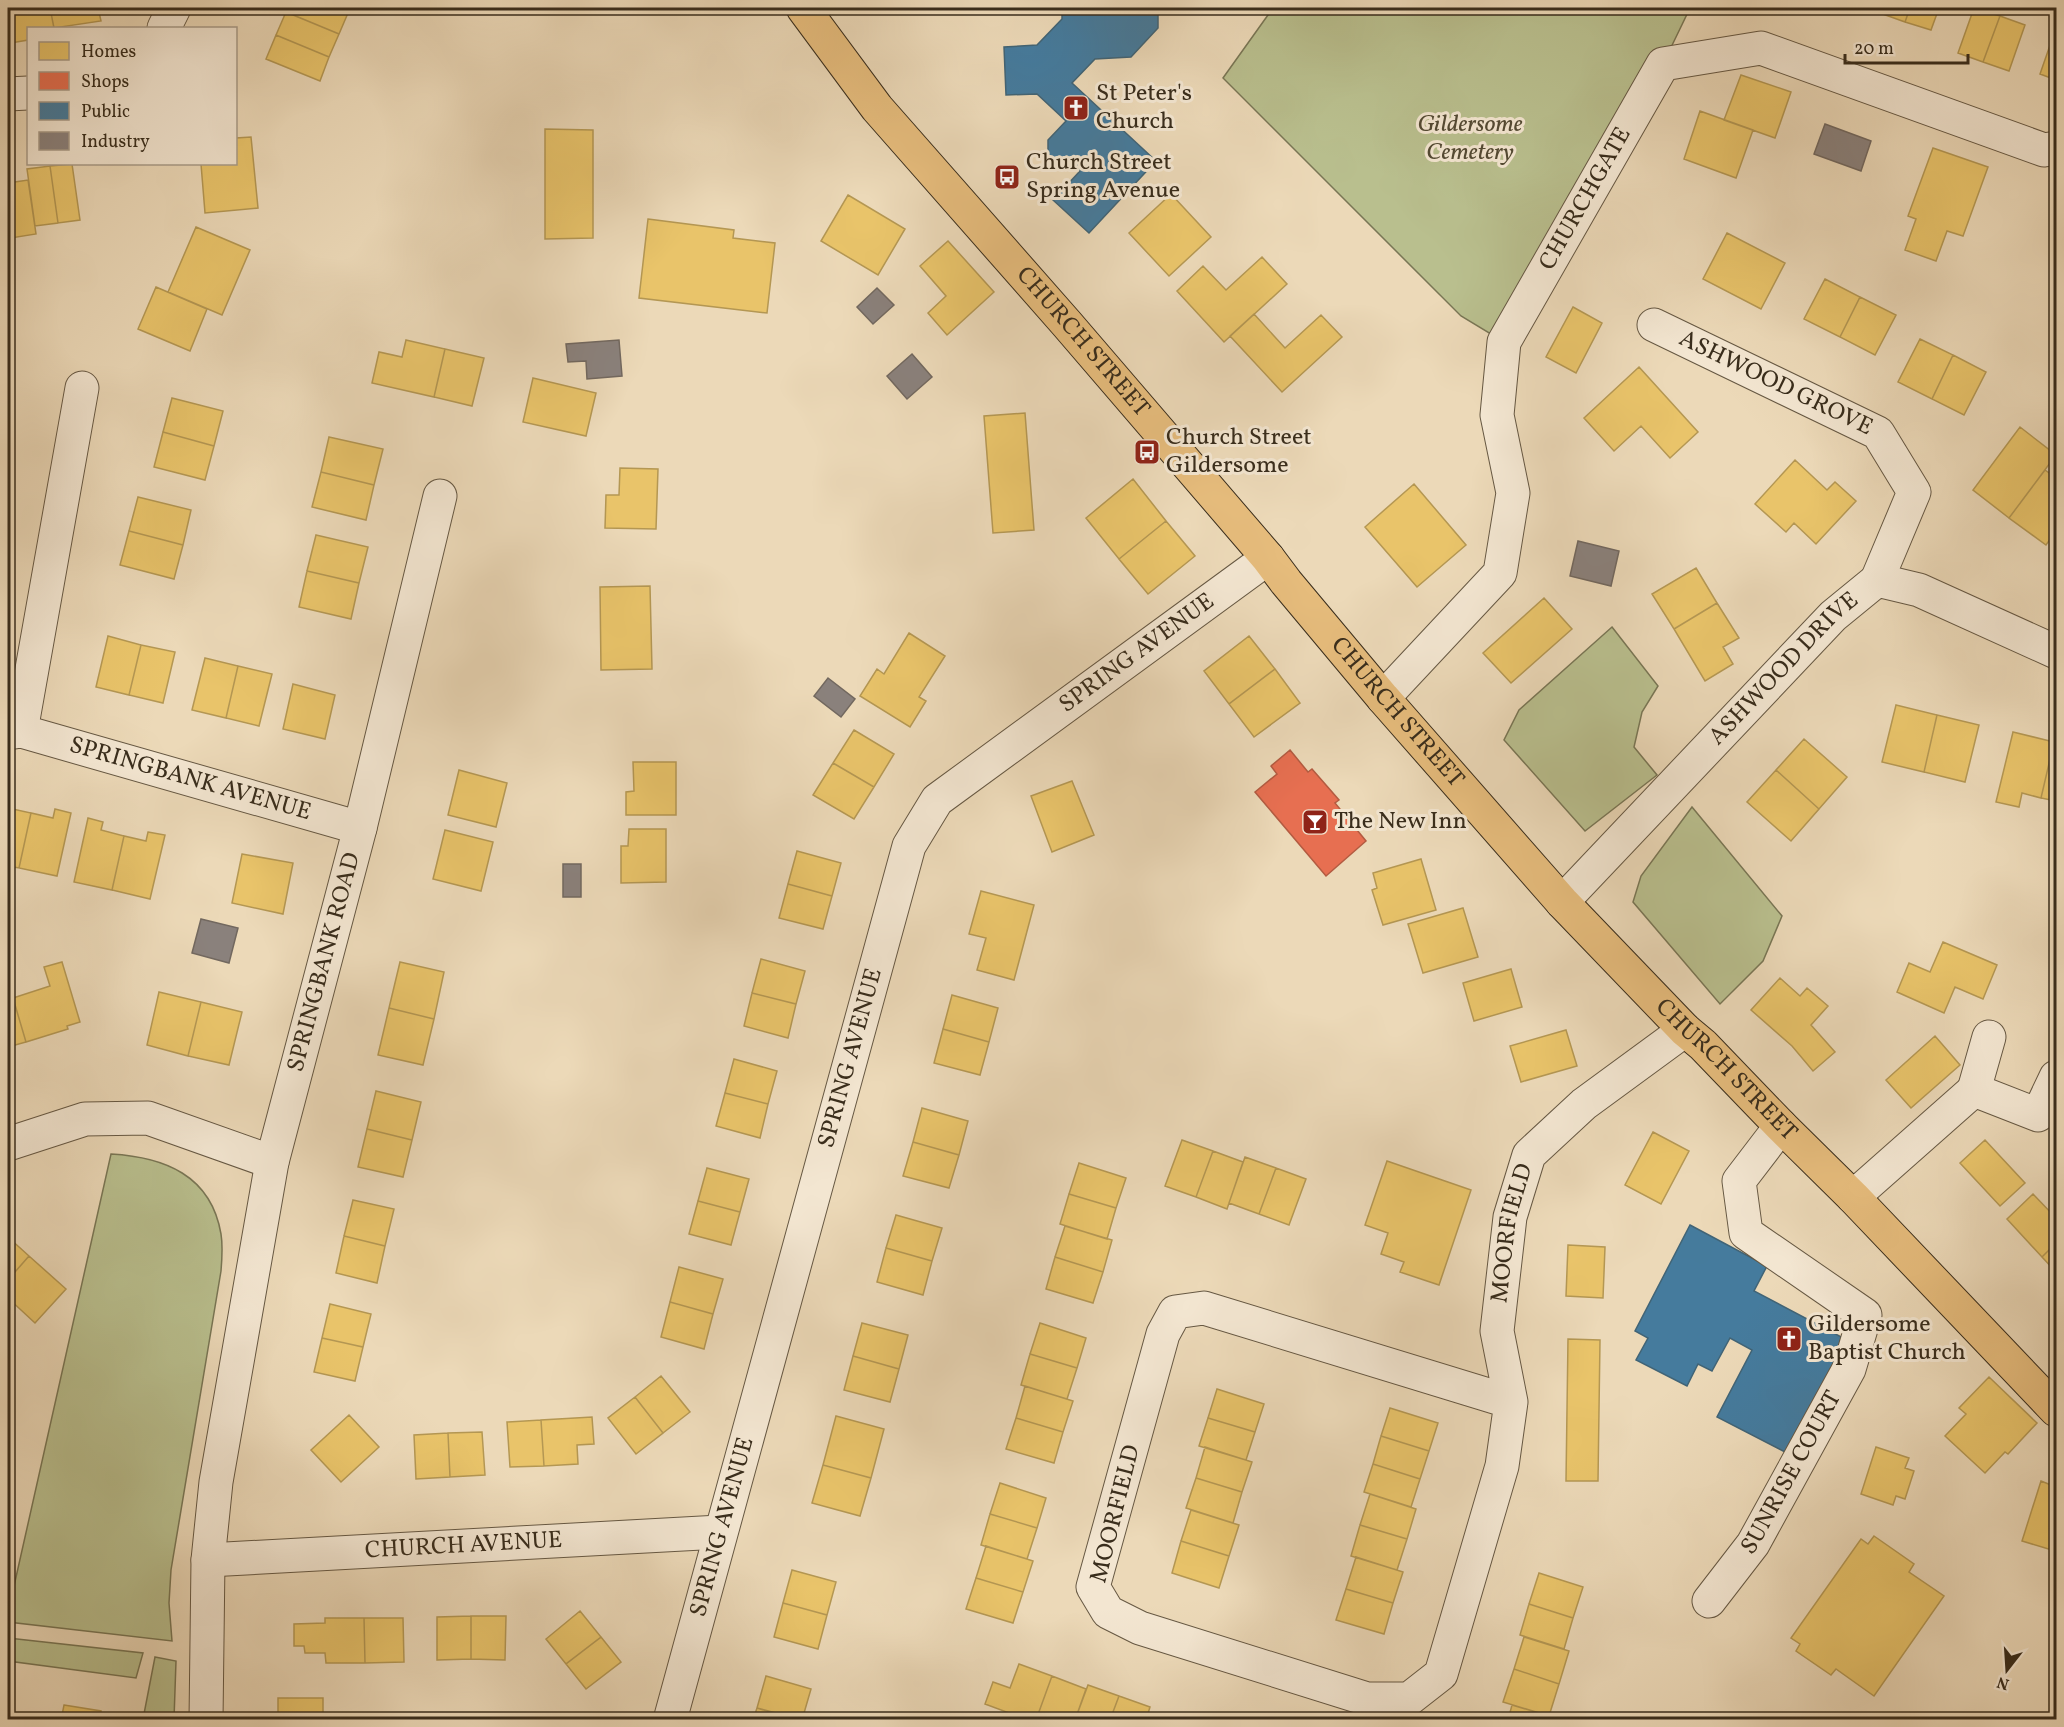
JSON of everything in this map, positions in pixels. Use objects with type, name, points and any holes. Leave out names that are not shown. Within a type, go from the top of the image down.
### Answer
[{"type":"main road","name":"CHURCH STREET","points":[[802,8],[877,108],[1067,324],[1268,558],[1383,698],[1562,902],[1685,1030],[1703,1045],[1853,1197],[2056,1410]]},
{"type":"street","points":[[164,27],[174,8]]},
{"type":"street","name":"CHURCHGATE","points":[[1383,698],[1500,573],[1513,493],[1497,415],[1504,342],[1663,64],[1761,48],[2044,150],[2056,148]]},
{"type":"street","points":[[8,94],[27,93]]},
{"type":"street","name":"ASHWOOD GROVE","points":[[1654,326],[1878,433],[1914,492],[1877,580]]},
{"type":"street","name":"SPRINGBANK AVENUE","points":[[82,388],[14,732],[360,828]]},
{"type":"street","name":"SPRINGBANK ROAD","points":[[272,1162],[360,828],[440,496]]},
{"type":"street","name":"SPRING AVENUE","points":[[670,1719],[909,846],[936,800],[1268,558]]},
{"type":"street","name":"ASHWOOD DRIVE","points":[[1562,902],[1833,616],[1877,580],[1919,590],[2056,652]]},
{"type":"street","name":"MOORFIELD","points":[[1511,1402],[1204,1308],[1175,1312],[1163,1334],[1093,1587],[1108,1612],[1140,1628],[1367,1699],[1409,1699],[1441,1674],[1502,1466],[1511,1402],[1497,1331],[1510,1217],[1529,1155],[1584,1104],[1685,1030]]},
{"type":"street","points":[[1853,1197],[1974,1090],[1989,1037]]},
{"type":"street","points":[[1974,1090],[2038,1115],[2056,1077]]},
{"type":"street","points":[[8,1144],[85,1119],[148,1118],[272,1162],[216,1482],[208,1560],[206,1719]]},
{"type":"street","name":"SUNRISE COURT","points":[[1709,1602],[1753,1544],[1849,1369],[1865,1315],[1746,1233],[1739,1181],[1781,1126]]},
{"type":"street","name":"CHURCH AVENUE","points":[[208,1560],[720,1532]]},
{"type":"green space","name":"Gildersome Cemetery","points":[[1273,8],[1690,8],[1663,64],[1504,342],[1461,316],[1223,78]]},
{"type":"green space","points":[[1612,627],[1658,686],[1642,712],[1634,747],[1657,775],[1585,831],[1504,740],[1519,710]]},
{"type":"green space","points":[[1692,807],[1782,916],[1763,961],[1720,1004],[1633,902],[1641,876]]},
{"type":"green space","points":[[111,1154],[149,1159],[182,1173],[207,1197],[216,1214],[222,1239],[221,1271],[171,1570],[169,1603],[172,1641],[8,1622],[8,1595],[12,1595]]},
{"type":"green space","points":[[8,1638],[143,1653],[136,1678],[8,1661]]},
{"type":"green space","points":[[155,1657],[176,1661],[174,1719],[143,1719]]},
{"type":"building: Homes","points":[[8,8],[50,8],[54,27],[27,27],[27,40],[11,43]]},
{"type":"building: Homes","points":[[50,8],[98,8],[101,21],[54,27]]},
{"type":"building: Homes","points":[[288,8],[334,8],[348,13],[339,34],[286,12]]},
{"type":"building: Homes","points":[[1882,8],[1910,8],[1905,22],[1880,13]]},
{"type":"building: Homes","points":[[1910,8],[1939,8],[1931,30],[1905,22]]},
{"type":"building: Homes","points":[[1974,8],[2000,16],[1983,62],[1958,53]]},
{"type":"building: Homes","points":[[286,12],[339,34],[329,57],[276,35]]},
{"type":"building: Homes","points":[[2000,16],[2025,25],[2009,71],[1983,62]]},
{"type":"building: Homes","points":[[2056,28],[2056,80],[2040,74]]},
{"type":"building: Homes","points":[[276,35],[329,57],[320,81],[266,59]]},
{"type":"building: Homes","points":[[1741,75],[1791,92],[1775,138],[1724,120]]},
{"type":"building: Homes","points":[[1700,111],[1753,130],[1736,178],[1684,159]]},
{"type":"building: Homes","points":[[545,129],[593,130],[593,238],[545,239]]},
{"type":"building: Homes","points":[[251,137],[258,208],[205,213],[201,165],[237,165],[237,138]]},
{"type":"building: Homes","points":[[1933,148],[1988,167],[1963,236],[1947,231],[1936,261],[1905,250],[1916,219],[1908,216]]},
{"type":"building: Homes","points":[[72,165],[80,220],[58,223],[50,166]]},
{"type":"building: Homes","points":[[50,166],[58,223],[35,226],[27,169]]},
{"type":"building: Homes","points":[[28,180],[36,234],[11,238],[8,183]]},
{"type":"building: Homes","points":[[1171,194],[1211,237],[1169,276],[1129,233]]},
{"type":"building: Homes","points":[[848,195],[905,229],[878,275],[821,241]]},
{"type":"building: Homes","points":[[648,219],[734,230],[733,238],[775,243],[767,313],[639,298]]},
{"type":"building: Homes","points":[[196,227],[250,250],[222,315],[168,292]]},
{"type":"building: Homes","points":[[1727,233],[1785,263],[1761,309],[1703,279]]},
{"type":"building: Homes","points":[[948,241],[994,292],[947,335],[928,313],[946,296],[920,266]]},
{"type":"building: Homes","points":[[1262,257],[1287,284],[1224,342],[1177,291],[1203,266],[1226,290]]},
{"type":"building: Homes","points":[[1825,279],[1860,297],[1840,337],[1804,319]]},
{"type":"building: Homes","points":[[156,287],[207,309],[190,351],[138,329]]},
{"type":"building: Homes","points":[[1860,297],[1896,315],[1875,355],[1840,337]]},
{"type":"building: Homes","points":[[1573,307],[1602,323],[1576,373],[1546,357]]},
{"type":"building: Homes","points":[[1254,314],[1285,348],[1321,315],[1342,337],[1282,392],[1230,336]]},
{"type":"building: Homes","points":[[1920,339],[1953,355],[1932,399],[1898,382]]},
{"type":"building: Homes","points":[[406,340],[445,349],[434,397],[372,383],[379,352],[402,357]]},
{"type":"building: Homes","points":[[445,349],[484,358],[472,406],[434,397]]},
{"type":"building: Homes","points":[[1953,355],[1986,372],[1964,415],[1932,399]]},
{"type":"building: Homes","points":[[1639,367],[1698,432],[1670,458],[1641,426],[1614,451],[1584,418]]},
{"type":"building: Homes","points":[[533,378],[596,393],[586,436],[523,422]]},
{"type":"building: Homes","points":[[172,398],[223,411],[214,446],[163,432]]},
{"type":"building: Homes","points":[[1025,413],[1034,530],[993,533],[984,416]]},
{"type":"building: Homes","points":[[2020,427],[2056,455],[2009,518],[1973,490]]},
{"type":"building: Homes","points":[[163,432],[214,446],[205,480],[154,467]]},
{"type":"building: Homes","points":[[329,437],[383,449],[374,485],[321,472]]},
{"type":"building: Homes","points":[[1795,460],[1827,490],[1835,482],[1856,501],[1816,544],[1794,523],[1786,532],[1755,504]]},
{"type":"building: Homes","points":[[620,468],[658,469],[656,529],[605,528],[606,495],[619,495]]},
{"type":"building: Homes","points":[[2045,470],[2056,478],[2056,531],[2046,545],[2009,518]]},
{"type":"building: Homes","points":[[321,472],[374,485],[366,520],[312,507]]},
{"type":"building: Homes","points":[[1133,479],[1166,521],[1119,559],[1086,518]]},
{"type":"building: Homes","points":[[1414,484],[1466,545],[1417,587],[1365,527]]},
{"type":"building: Homes","points":[[138,497],[191,510],[183,545],[129,531]]},
{"type":"building: Homes","points":[[1166,521],[1195,556],[1148,594],[1119,559]]},
{"type":"building: Homes","points":[[129,531],[183,545],[174,579],[120,565]]},
{"type":"building: Homes","points":[[316,535],[368,547],[359,583],[307,571]]},
{"type":"building: Homes","points":[[1696,568],[1717,603],[1674,629],[1652,594]]},
{"type":"building: Homes","points":[[307,571],[359,583],[351,619],[299,607]]},
{"type":"building: Homes","points":[[650,586],[652,669],[601,670],[600,587]]},
{"type":"building: Homes","points":[[1544,598],[1572,629],[1511,683],[1483,653]]},
{"type":"building: Homes","points":[[1717,603],[1739,638],[1723,647],[1733,664],[1705,681],[1674,629]]},
{"type":"building: Homes","points":[[909,633],[945,656],[919,697],[926,701],[910,727],[860,696],[877,669],[884,674]]},
{"type":"building: Homes","points":[[108,636],[141,645],[129,695],[96,687]]},
{"type":"building: Homes","points":[[1249,636],[1275,669],[1229,704],[1204,671]]},
{"type":"building: Homes","points":[[141,645],[175,652],[163,703],[129,695]]},
{"type":"building: Homes","points":[[205,658],[238,666],[226,718],[192,710]]},
{"type":"building: Homes","points":[[238,666],[272,674],[259,726],[226,718]]},
{"type":"building: Homes","points":[[1275,669],[1300,703],[1254,737],[1229,704]]},
{"type":"building: Homes","points":[[293,684],[335,695],[325,739],[283,729]]},
{"type":"building: Homes","points":[[1896,705],[1937,715],[1924,772],[1882,762]]},
{"type":"building: Homes","points":[[1937,715],[1979,725],[1965,782],[1924,772]]},
{"type":"building: Homes","points":[[854,730],[894,754],[874,787],[833,763]]},
{"type":"building: Homes","points":[[2013,732],[2054,742],[2041,798],[2022,793],[2019,807],[1996,802]]},
{"type":"building: Homes","points":[[1804,739],[1847,777],[1819,809],[1776,770]]},
{"type":"building: Homes","points":[[2054,742],[2056,742],[2056,801],[2041,798]]},
{"type":"building: Homes","points":[[633,762],[676,762],[676,815],[626,815],[626,792],[634,791]]},
{"type":"building: Homes","points":[[833,763],[874,787],[854,819],[813,795]]},
{"type":"building: Homes","points":[[459,770],[507,783],[496,827],[448,815]]},
{"type":"building: Homes","points":[[1776,770],[1819,809],[1791,841],[1747,802]]},
{"type":"building: Homes","points":[[1072,781],[1094,835],[1052,852],[1031,796]]},
{"type":"building: Homes","points":[[8,808],[31,813],[19,868],[8,866]]},
{"type":"building: Homes","points":[[55,809],[71,813],[57,876],[19,868],[31,813],[53,818]]},
{"type":"building: Homes","points":[[88,818],[103,822],[101,830],[124,836],[112,890],[74,882]]},
{"type":"building: Homes","points":[[629,829],[666,829],[666,882],[621,883],[621,846],[628,846]]},
{"type":"building: Homes","points":[[445,830],[493,842],[481,891],[433,879]]},
{"type":"building: Homes","points":[[148,832],[165,835],[150,899],[112,890],[124,836],[146,841]]},
{"type":"building: Homes","points":[[797,851],[841,863],[832,896],[788,884]]},
{"type":"building: Homes","points":[[242,854],[293,863],[283,914],[232,903]]},
{"type":"building: Homes","points":[[1421,859],[1436,910],[1383,925],[1372,890],[1377,888],[1373,873]]},
{"type":"building: Homes","points":[[788,884],[832,896],[823,929],[779,918]]},
{"type":"building: Homes","points":[[981,891],[1034,905],[1014,980],[977,970],[986,938],[969,934]]},
{"type":"building: Homes","points":[[1463,908],[1478,957],[1423,973],[1408,924]]},
{"type":"building: Homes","points":[[1943,942],[1997,965],[1983,999],[1955,987],[1944,1013],[1897,992],[1909,963],[1930,972]]},
{"type":"building: Homes","points":[[761,959],[805,971],[796,1004],[752,993]]},
{"type":"building: Homes","points":[[62,962],[80,1022],[67,1026],[68,1029],[26,1042],[13,998],[50,986],[44,967]]},
{"type":"building: Homes","points":[[400,962],[444,972],[434,1019],[389,1008]]},
{"type":"building: Homes","points":[[1511,969],[1522,1007],[1474,1021],[1463,983]]},
{"type":"building: Homes","points":[[1780,978],[1800,996],[1807,988],[1828,1006],[1811,1025],[1835,1052],[1813,1071],[1792,1046],[1751,1010]]},
{"type":"building: Homes","points":[[8,988],[10,988],[26,1042],[8,1047]]},
{"type":"building: Homes","points":[[159,992],[201,1002],[188,1056],[147,1045]]},
{"type":"building: Homes","points":[[752,993],[796,1004],[788,1038],[744,1026]]},
{"type":"building: Homes","points":[[952,995],[998,1008],[989,1042],[943,1029]]},
{"type":"building: Homes","points":[[201,1002],[242,1012],[229,1065],[188,1056]]},
{"type":"building: Homes","points":[[389,1008],[434,1019],[423,1065],[378,1055]]},
{"type":"building: Homes","points":[[943,1029],[989,1042],[980,1075],[934,1063]]},
{"type":"building: Homes","points":[[1566,1030],[1577,1066],[1521,1082],[1510,1046]]},
{"type":"building: Homes","points":[[1935,1036],[1960,1065],[1911,1108],[1886,1080]]},
{"type":"building: Homes","points":[[734,1059],[777,1071],[768,1104],[725,1093]]},
{"type":"building: Homes","points":[[376,1091],[421,1102],[412,1140],[367,1129]]},
{"type":"building: Homes","points":[[725,1093],[768,1104],[760,1138],[716,1126]]},
{"type":"building: Homes","points":[[922,1108],[968,1121],[959,1155],[913,1142]]},
{"type":"building: Homes","points":[[367,1129],[412,1140],[403,1177],[358,1167]]},
{"type":"building: Homes","points":[[1653,1132],[1689,1151],[1661,1204],[1625,1185]]},
{"type":"building: Homes","points":[[1182,1140],[1213,1151],[1196,1197],[1165,1186]]},
{"type":"building: Homes","points":[[1985,1140],[2025,1183],[2000,1206],[1960,1163]]},
{"type":"building: Homes","points":[[913,1142],[959,1155],[949,1188],[903,1176]]},
{"type":"building: Homes","points":[[1213,1151],[1243,1162],[1227,1209],[1196,1197]]},
{"type":"building: Homes","points":[[1245,1157],[1276,1168],[1259,1214],[1229,1203]]},
{"type":"building: Homes","points":[[1387,1161],[1471,1190],[1439,1285],[1400,1272],[1404,1262],[1381,1254],[1388,1233],[1365,1225]]},
{"type":"building: Homes","points":[[1079,1163],[1126,1178],[1116,1208],[1069,1194]]},
{"type":"building: Homes","points":[[707,1168],[749,1179],[740,1212],[698,1201]]},
{"type":"building: Homes","points":[[1276,1168],[1306,1179],[1289,1225],[1259,1214]]},
{"type":"building: Homes","points":[[1069,1194],[1116,1208],[1107,1239],[1060,1224]]},
{"type":"building: Homes","points":[[2033,1194],[2056,1218],[2056,1243],[2042,1257],[2007,1219]]},
{"type":"building: Homes","points":[[353,1200],[394,1209],[385,1246],[344,1236]]},
{"type":"building: Homes","points":[[698,1201],[740,1212],[731,1245],[689,1234]]},
{"type":"building: Homes","points":[[896,1215],[942,1228],[932,1261],[886,1248]]},
{"type":"building: Homes","points":[[1065,1226],[1112,1240],[1103,1272],[1055,1257]]},
{"type":"building: Homes","points":[[344,1236],[385,1246],[377,1283],[336,1273]]},
{"type":"building: Homes","points":[[8,1237],[29,1256],[8,1280]]},
{"type":"building: Homes","points":[[2056,1243],[2056,1272],[2042,1257]]},
{"type":"building: Homes","points":[[1568,1245],[1605,1247],[1603,1298],[1566,1296]]},
{"type":"building: Homes","points":[[886,1248],[932,1261],[923,1295],[877,1282]]},
{"type":"building: Homes","points":[[29,1256],[66,1289],[35,1323],[8,1298],[8,1280]]},
{"type":"building: Homes","points":[[1055,1257],[1103,1272],[1093,1303],[1046,1289]]},
{"type":"building: Homes","points":[[679,1267],[723,1279],[713,1314],[670,1302]]},
{"type":"building: Homes","points":[[670,1302],[713,1314],[704,1349],[661,1337]]},
{"type":"building: Homes","points":[[330,1304],[371,1314],[363,1347],[322,1338]]},
{"type":"building: Homes","points":[[862,1323],[908,1335],[899,1369],[853,1356]]},
{"type":"building: Homes","points":[[1040,1323],[1086,1338],[1077,1368],[1030,1354]]},
{"type":"building: Homes","points":[[322,1338],[363,1347],[355,1381],[314,1372]]},
{"type":"building: Homes","points":[[1568,1339],[1600,1340],[1598,1481],[1566,1481]]},
{"type":"building: Homes","points":[[1030,1354],[1077,1368],[1067,1399],[1021,1385]]},
{"type":"building: Homes","points":[[853,1356],[899,1369],[890,1402],[844,1390]]},
{"type":"building: Homes","points":[[661,1376],[690,1412],[663,1433],[635,1397]]},
{"type":"building: Homes","points":[[1989,1377],[2037,1423],[2008,1454],[2005,1452],[1985,1473],[1945,1436],[1966,1414],[1959,1408]]},
{"type":"building: Homes","points":[[1025,1386],[1073,1401],[1063,1432],[1016,1418]]},
{"type":"building: Homes","points":[[1217,1389],[1264,1404],[1255,1432],[1208,1418]]},
{"type":"building: Homes","points":[[635,1397],[663,1433],[636,1454],[608,1418]]},
{"type":"building: Homes","points":[[1390,1408],[1438,1423],[1429,1451],[1381,1436]]},
{"type":"building: Homes","points":[[349,1415],[379,1447],[341,1482],[311,1450]]},
{"type":"building: Homes","points":[[836,1416],[884,1429],[871,1478],[823,1465]]},
{"type":"building: Homes","points":[[592,1417],[594,1444],[577,1445],[578,1464],[544,1466],[541,1420]]},
{"type":"building: Homes","points":[[1016,1418],[1063,1432],[1054,1463],[1006,1449]]},
{"type":"building: Homes","points":[[1208,1418],[1255,1432],[1246,1460],[1199,1446]]},
{"type":"building: Homes","points":[[541,1420],[544,1466],[510,1467],[507,1422]]},
{"type":"building: Homes","points":[[482,1432],[485,1475],[450,1477],[448,1433]]},
{"type":"building: Homes","points":[[448,1433],[450,1477],[416,1479],[414,1435]]},
{"type":"building: Homes","points":[[1381,1436],[1429,1451],[1420,1479],[1373,1464]]},
{"type":"building: Homes","points":[[1205,1447],[1252,1462],[1242,1492],[1196,1478]]},
{"type":"building: Homes","points":[[1876,1447],[1909,1458],[1905,1468],[1914,1471],[1905,1499],[1896,1496],[1893,1505],[1861,1494]]},
{"type":"building: Homes","points":[[1373,1464],[1420,1479],[1411,1507],[1364,1492]]},
{"type":"building: Homes","points":[[823,1465],[871,1478],[860,1516],[812,1503]]},
{"type":"building: Homes","points":[[1196,1478],[1242,1492],[1233,1523],[1186,1508]]},
{"type":"building: Homes","points":[[2041,1481],[2056,1487],[2056,1535],[2052,1550],[2022,1541]]},
{"type":"building: Homes","points":[[1000,1483],[1046,1498],[1037,1528],[990,1514]]},
{"type":"building: Homes","points":[[1370,1494],[1416,1509],[1407,1539],[1360,1525]]},
{"type":"building: Homes","points":[[1191,1510],[1239,1525],[1229,1556],[1181,1541]]},
{"type":"building: Homes","points":[[990,1514],[1037,1528],[1027,1559],[981,1545]]},
{"type":"building: Homes","points":[[1360,1525],[1407,1539],[1397,1570],[1351,1556]]},
{"type":"building: Homes","points":[[1874,1536],[1914,1564],[1909,1572],[1944,1596],[1874,1696],[1836,1669],[1831,1675],[1796,1651],[1800,1644],[1791,1638],[1861,1539],[1868,1544]]},
{"type":"building: Homes","points":[[1181,1541],[1229,1556],[1219,1588],[1172,1573]]},
{"type":"building: Homes","points":[[986,1546],[1033,1561],[1023,1592],[976,1578]]},
{"type":"building: Homes","points":[[1356,1557],[1403,1572],[1393,1603],[1346,1589]]},
{"type":"building: Homes","points":[[792,1570],[836,1582],[827,1615],[783,1603]]},
{"type":"building: Homes","points":[[1539,1573],[1583,1587],[1573,1618],[1529,1604]]},
{"type":"building: Homes","points":[[976,1578],[1023,1592],[1013,1623],[966,1609]]},
{"type":"building: Homes","points":[[1346,1589],[1393,1603],[1384,1634],[1336,1620]]},
{"type":"building: Homes","points":[[783,1603],[827,1615],[818,1649],[774,1637]]},
{"type":"building: Homes","points":[[1529,1604],[1573,1618],[1564,1649],[1520,1635]]},
{"type":"building: Homes","points":[[580,1611],[601,1637],[566,1664],[546,1639]]},
{"type":"building: Homes","points":[[471,1616],[506,1616],[505,1660],[471,1659]]},
{"type":"building: Homes","points":[[471,1616],[471,1659],[437,1660],[437,1617]]},
{"type":"building: Homes","points":[[325,1618],[364,1618],[365,1663],[326,1663],[325,1653],[305,1653],[304,1646],[294,1646],[294,1624],[325,1623]]},
{"type":"building: Homes","points":[[364,1618],[403,1618],[404,1662],[365,1663]]},
{"type":"building: Homes","points":[[601,1637],[621,1662],[586,1689],[566,1664]]},
{"type":"building: Homes","points":[[1524,1637],[1569,1651],[1559,1684],[1514,1669]]},
{"type":"building: Homes","points":[[1019,1664],[1052,1676],[1036,1720],[1028,1720],[985,1704],[993,1682],[1010,1688]]},
{"type":"building: Homes","points":[[1514,1669],[1559,1684],[1549,1716],[1503,1702]]},
{"type":"building: Homes","points":[[766,1676],[811,1689],[802,1720],[757,1708]]},
{"type":"building: Homes","points":[[1052,1676],[1086,1689],[1075,1720],[1036,1720]]},
{"type":"building: Homes","points":[[1088,1685],[1119,1696],[1110,1720],[1075,1720]]},
{"type":"building: Homes","points":[[1119,1696],[1150,1707],[1146,1720],[1110,1720]]},
{"type":"building: Homes","points":[[278,1698],[323,1698],[323,1720],[278,1720]]},
{"type":"building: Homes","points":[[64,1705],[101,1711],[100,1720],[61,1720]]},
{"type":"building: Homes","points":[[1512,1705],[1549,1716],[1559,1720],[1508,1720]]},
{"type":"building: Homes","points":[[757,1708],[796,1720],[753,1720]]},
{"type":"building: Shops","name":"The New Inn","points":[[1290,750],[1308,772],[1312,769],[1339,800],[1335,803],[1366,841],[1326,876],[1255,792],[1277,774],[1271,766]]},
{"type":"building: Public","name":"St Peter's Church","points":[[1062,8],[1158,8],[1158,28],[1131,57],[1095,59],[1072,83],[1156,161],[1089,233],[1053,200],[1080,171],[1071,162],[1048,163],[1048,140],[1066,121],[1037,94],[1006,95],[1004,47],[1037,45],[1062,19]]},
{"type":"building: Public","name":"Gildersome Baptist Church","points":[[1690,1225],[1767,1266],[1754,1291],[1847,1340],[1787,1453],[1717,1417],[1752,1350],[1730,1338],[1712,1371],[1698,1364],[1687,1386],[1636,1360],[1648,1338],[1635,1331]]},
{"type":"building: Industry","points":[[1825,124],[1871,141],[1861,171],[1814,154]]},
{"type":"building: Industry","points":[[877,288],[894,305],[873,324],[857,307]]},
{"type":"building: Industry","points":[[619,340],[622,376],[587,379],[586,361],[568,362],[566,344]]},
{"type":"building: Industry","points":[[912,354],[932,377],[907,399],[887,376]]},
{"type":"building: Industry","points":[[1578,541],[1619,551],[1611,586],[1570,576]]},
{"type":"building: Industry","points":[[828,678],[855,699],[841,717],[814,696]]},
{"type":"building: Industry","points":[[563,864],[581,864],[581,897],[563,897]]},
{"type":"building: Industry","points":[[201,919],[238,928],[229,963],[192,953]]},
{"type":"place","name":"St Peter's Church","points":[[1076,108]]},
{"type":"place","name":"Church Street Spring Avenue","points":[[1007,177]]},
{"type":"place","name":"Church Street Gildersome","points":[[1147,452]]},
{"type":"place","name":"The New Inn","points":[[1315,822]]},
{"type":"place","name":"Gildersome Baptist Church","points":[[1789,1339]]}]
